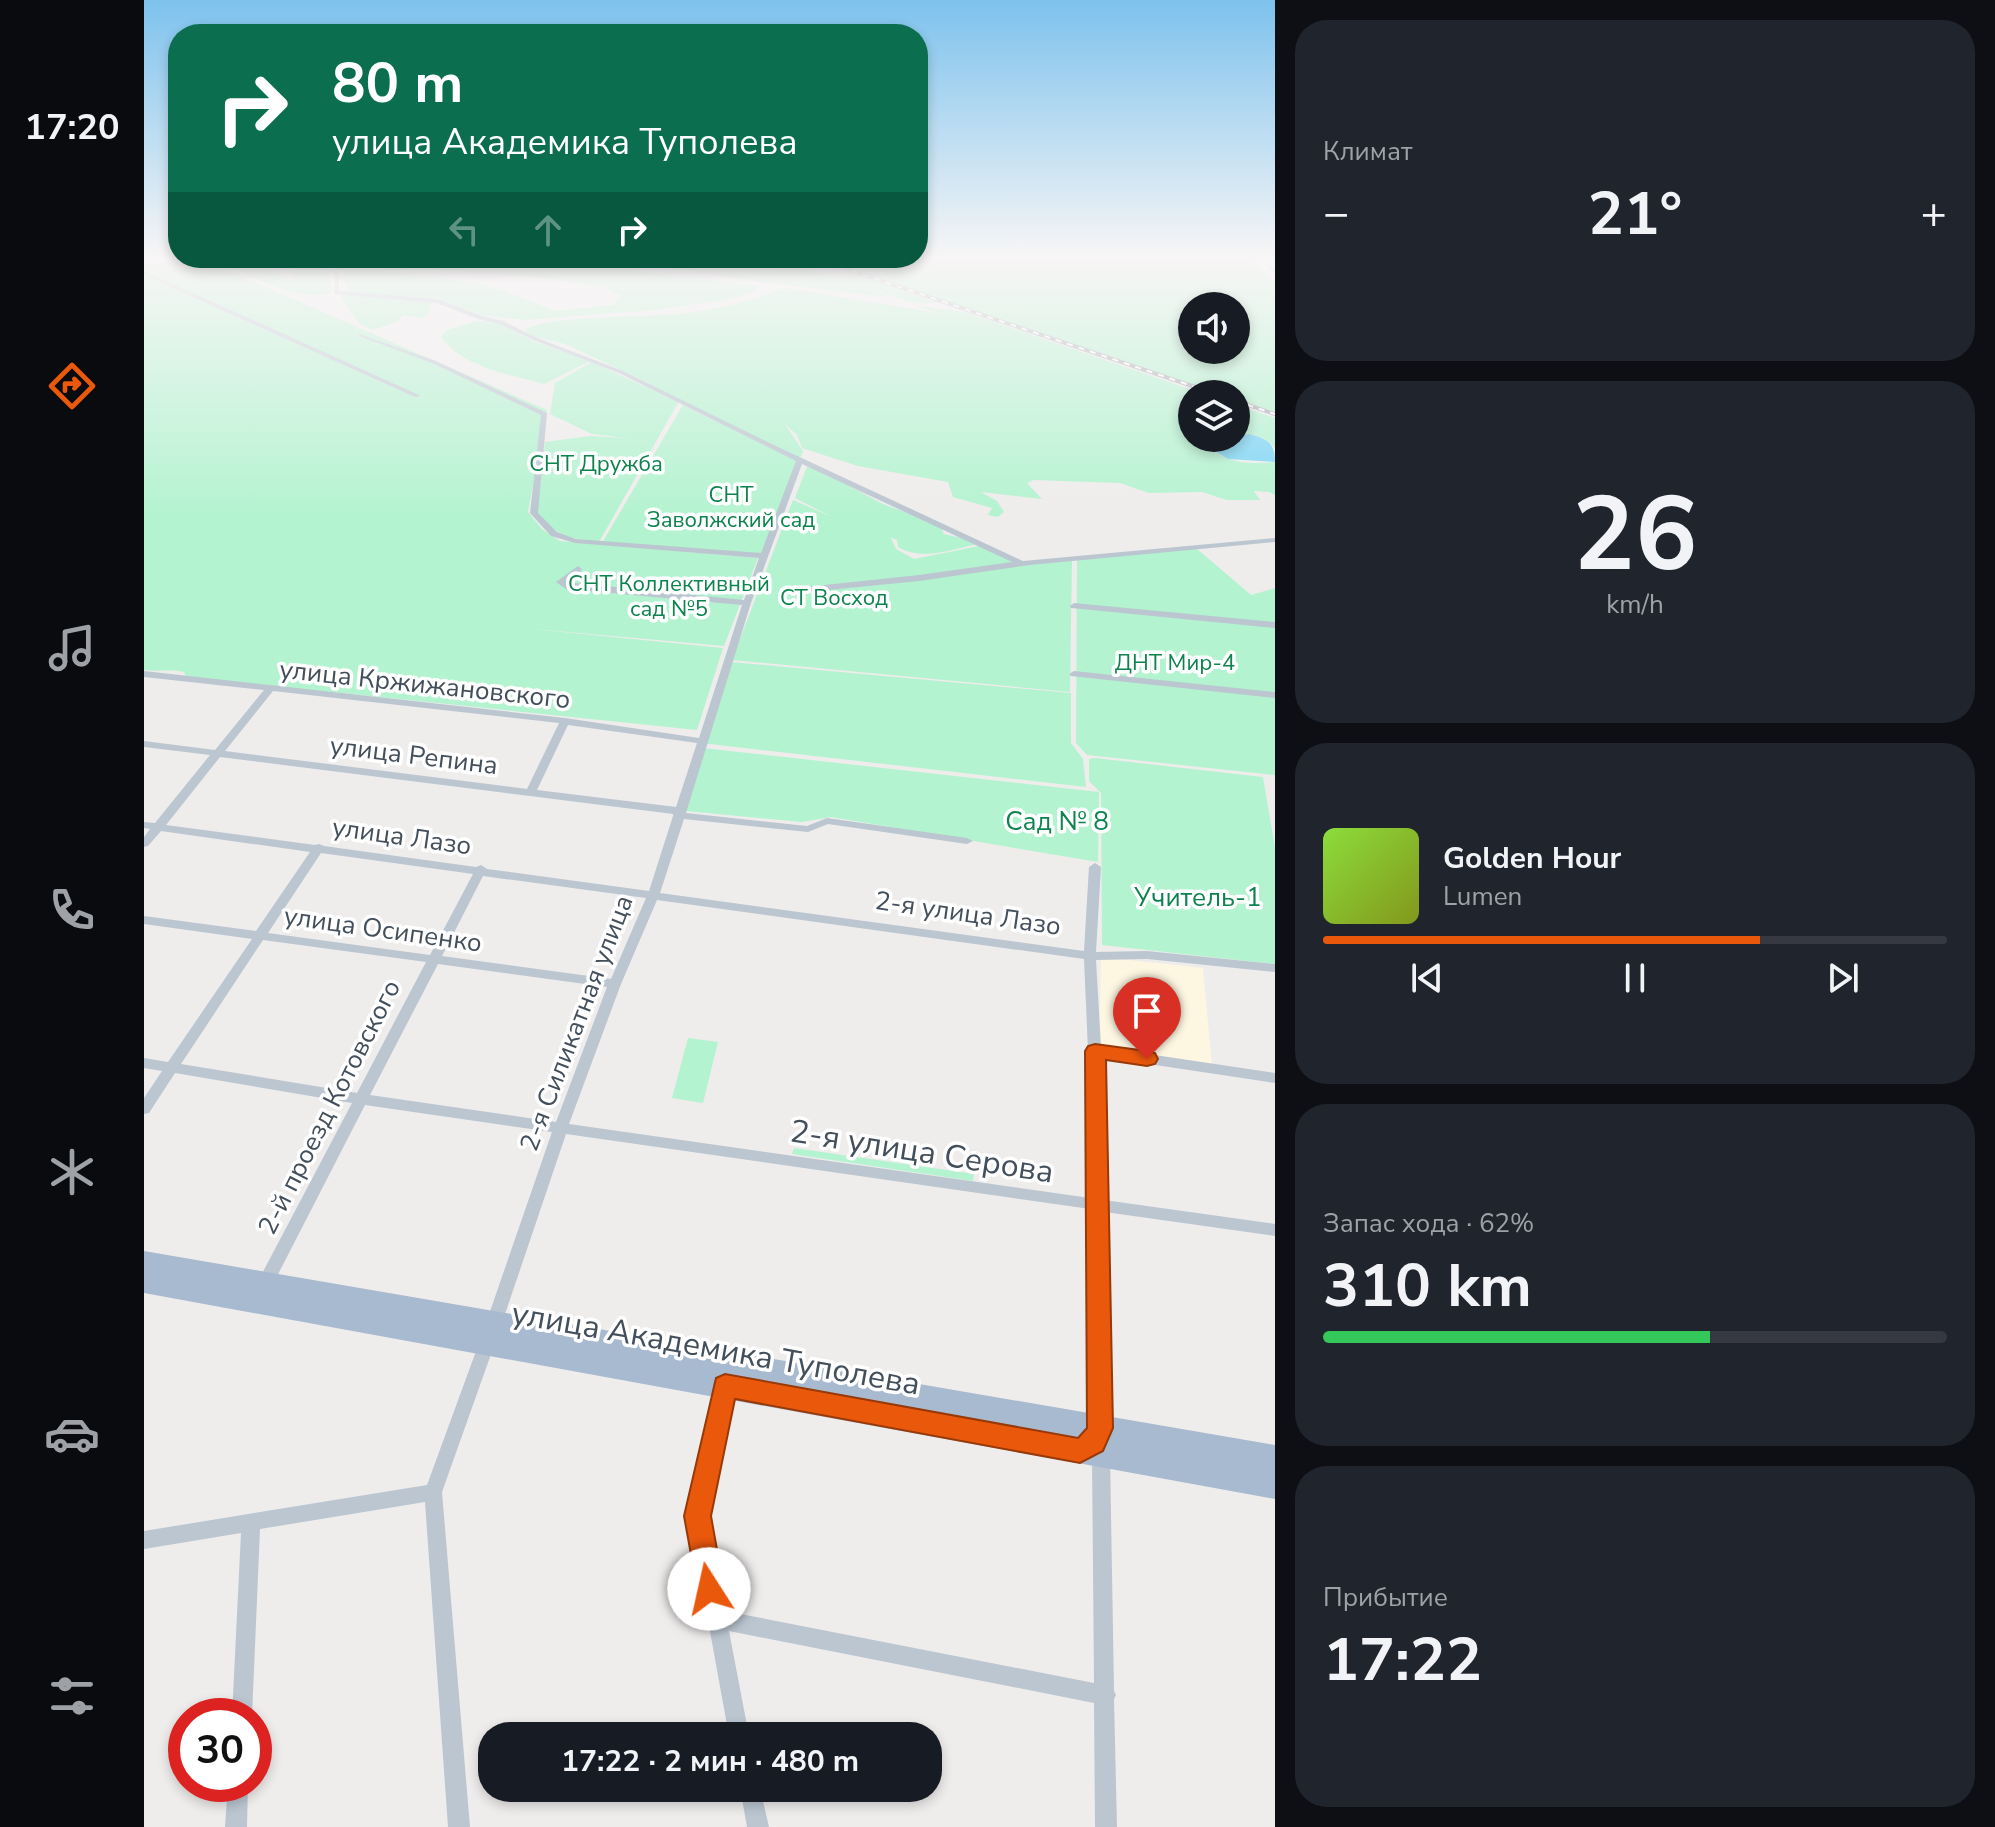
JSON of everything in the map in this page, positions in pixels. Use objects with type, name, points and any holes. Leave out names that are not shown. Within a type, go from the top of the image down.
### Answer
[{"type":"main road","name":"улица Академика Туполева","points":[[144,1262],[265,1283],[725,1386],[1102,1442],[1275,1459]]},
{"type":"main road","name":"улица Академика Туполева","points":[[144,1282],[491,1333],[1102,1442],[1275,1485]]},
{"type":"street","points":[[302,344],[417,396]]},
{"type":"street","points":[[386,344],[434,362],[545,414],[534,513],[559,538],[763,556]]},
{"type":"street","points":[[552,344],[621,372],[1021,563]]},
{"type":"street","name":"2-я Силикатная улица","points":[[459,1827],[433,1492],[561,1127],[615,984],[654,894],[747,603],[800,460]]},
{"type":"street","points":[[799,590],[919,578],[1021,563],[1275,540]]},
{"type":"street","points":[[578,569],[560,582],[566,586],[747,603]]},
{"type":"street","points":[[1074,606],[1275,625]]},
{"type":"street","name":"улица Кржижановского","points":[[144,674],[565,721],[701,741]]},
{"type":"street","points":[[1074,674],[1275,695]]},
{"type":"street","points":[[144,844],[270,689]]},
{"type":"street","points":[[531,792],[565,721]]},
{"type":"street","name":"улица Репина","points":[[144,744],[808,829],[827,821],[967,841]]},
{"type":"street","name":"улица Лазо","points":[[144,825],[654,894]]},
{"type":"street","points":[[144,1109],[319,847]]},
{"type":"street","points":[[1095,867],[1090,956],[1095,1051],[1106,1827]]},
{"type":"street","name":"2-й проезд Котовского","points":[[265,1283],[481,869]]},
{"type":"street","name":"2-я улица Лазо","points":[[654,894],[1090,956],[1147,955],[1275,968]]},
{"type":"street","name":"улица Осипенко","points":[[144,920],[615,984]]},
{"type":"street","points":[[1095,1051],[1275,1078]]},
{"type":"street","name":"2-я улица Серова","points":[[144,1063],[360,1099],[1275,1230]]},
{"type":"street","points":[[725,1386],[698,1516],[736,1722]]},
{"type":"street","points":[[144,1540],[433,1492]]},
{"type":"street","points":[[243,1698],[251,1521]]},
{"type":"street","points":[[715,1619],[1106,1695]]},
{"type":"street","points":[[236,1827],[237,1802]]},
{"type":"street","points":[[753,1802],[758,1827]]},
{"type":"shaded area","points":[[1101,957],[1203,968],[1212,1066],[1099,1049]]},
{"type":"green space","name":"СНТ Коллективный сад №5","points":[[144,344],[396,344],[547,410],[528,512],[542,529],[560,541],[758,558],[724,646],[523,628],[723,648],[697,730],[186,677],[184,672],[179,671],[144,670]]},
{"type":"green space","points":[[448,344],[542,344],[590,361],[544,384],[474,363]]},
{"type":"green space","points":[[566,344],[1059,344],[1178,385],[1178,452],[1217,452],[1247,463],[1275,462],[1275,495],[1254,491],[1260,500],[1227,500],[1202,492],[1149,493],[1120,483],[1034,480],[1027,483],[1042,499],[981,492],[997,501],[1004,512],[998,517],[988,515],[992,508],[953,497],[948,482],[858,466],[802,448],[797,435],[784,423],[803,451],[761,554],[602,543],[683,405],[721,424],[679,401],[599,542],[564,535],[537,513],[545,442],[590,436],[627,438],[592,434],[550,414],[555,383],[592,362],[644,386],[651,384]]},
{"type":"green space","points":[[1075,344],[1178,344],[1178,364],[1250,364],[1250,344],[1275,344],[1275,412],[1250,404],[1250,380],[1181,380]]},
{"type":"green space","points":[[1250,410],[1275,418],[1275,448],[1257,436],[1250,435]]},
{"type":"green space","name":"СТ Восход","points":[[808,464],[883,504],[940,525],[944,534],[983,543],[929,554],[898,547],[897,540],[884,535],[891,538],[896,549],[914,559],[979,546],[1019,565],[1072,560],[1070,692],[732,660],[793,500],[832,517],[795,498]]},
{"type":"green space","name":"ДНТ Мир-4","points":[[1196,548],[1251,595],[1275,588],[1275,775],[1087,755],[1076,743],[1077,559]]},
{"type":"green space","points":[[731,662],[1071,693],[1071,743],[1083,759],[1086,787],[701,743]]},
{"type":"green space","name":"Сад № 8","points":[[703,748],[1099,792],[1098,862],[831,817],[802,822],[686,811]]},
{"type":"green space","name":"Учитель-1","points":[[1089,759],[1263,777],[1275,848],[1275,964],[1102,945],[1101,793],[1089,781]]},
{"type":"green space","points":[[688,1038],[718,1042],[703,1103],[672,1098]]},
{"type":"green space","points":[[794,1148],[974,1174],[973,1181],[792,1154]]},
{"type":"water","points":[[1250,434],[1269,442],[1275,462],[1228,459],[1217,452],[1250,452]]},
{"type":"railway","points":[[1069,344],[1178,381]]},
{"type":"railway","points":[[1250,406],[1275,414]]},
{"type":"route","points":[[709,1589],[698,1516],[725,1386],[1080,1451],[1094,1442],[1100,1428],[1095,1051],[1147,1059]]},
{"type":"park label","name":"СНТ Дружба","points":[[596,463]]},
{"type":"park label","name":"СНТ Заволжский сад","points":[[731,506]]}]
